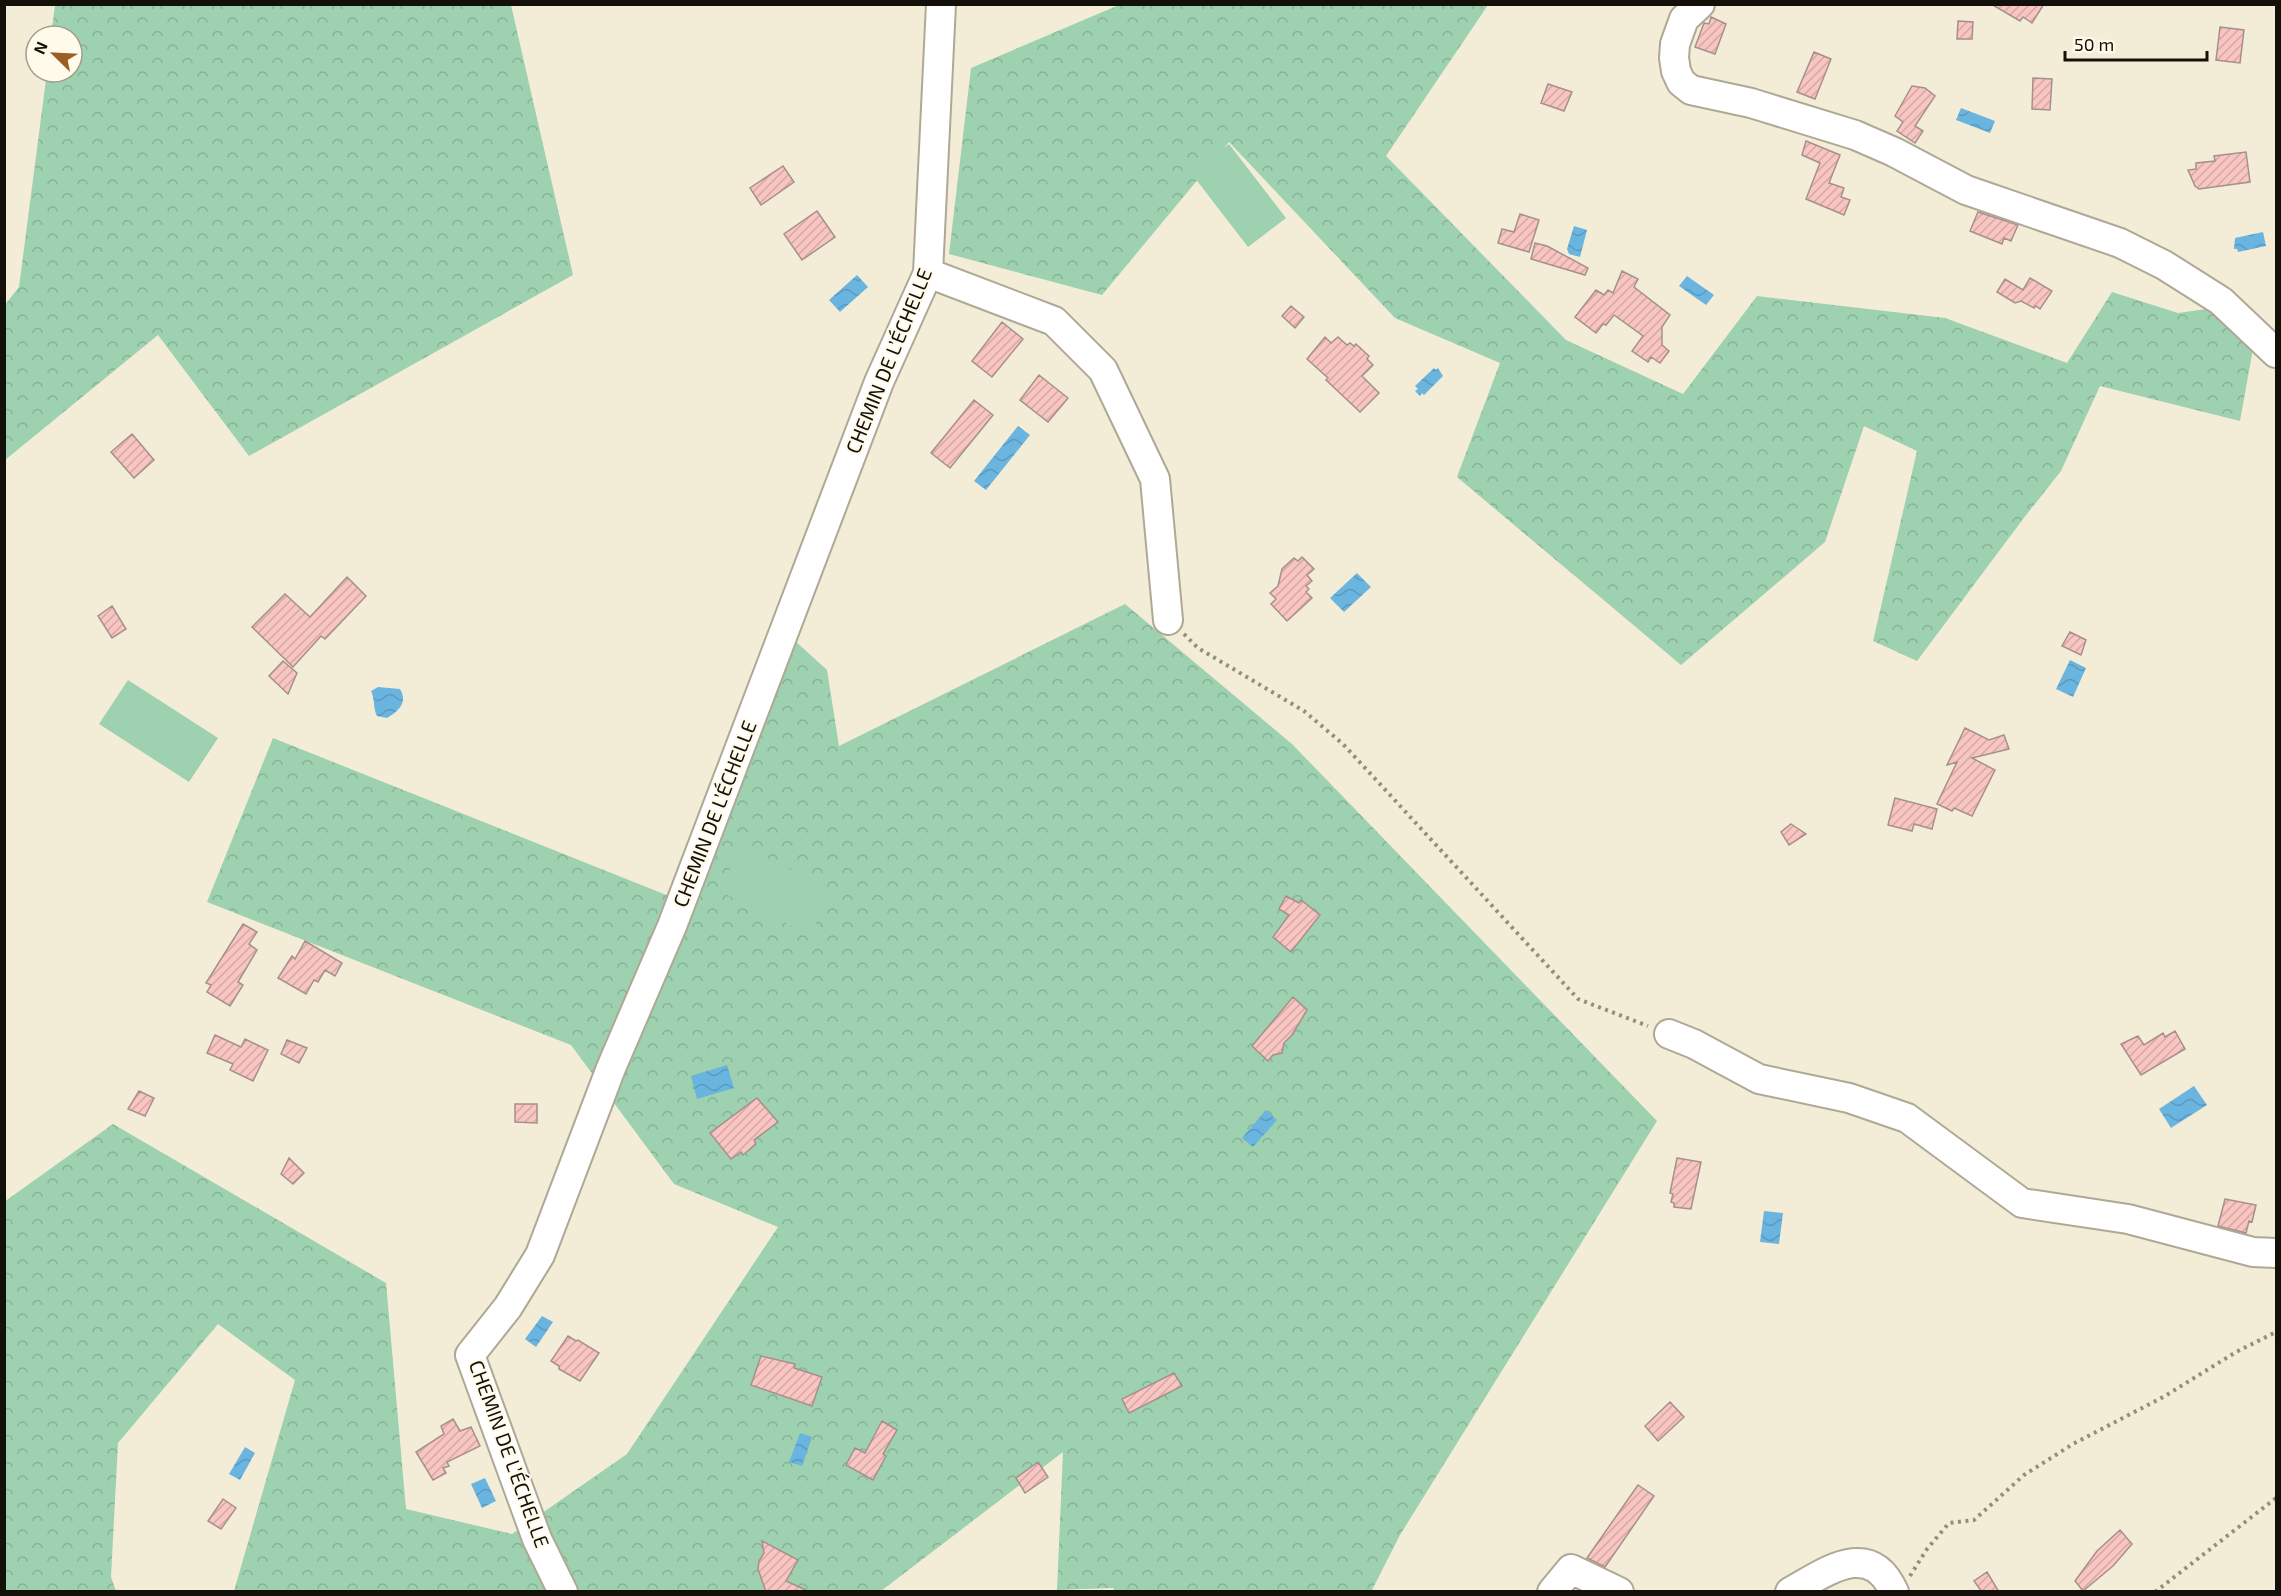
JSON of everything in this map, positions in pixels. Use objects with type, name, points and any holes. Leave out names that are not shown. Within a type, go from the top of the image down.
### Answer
[{"type":"street","name":"CHEMIN DE L’ÉCHELLE","points":[[563,1592],[537,1539],[470,1355],[508,1307],[540,1255],[610,1068],[672,926],[879,382],[928,273],[941,4]]},
{"type":"street","points":[[1700,4],[1684,19],[1675,44],[1676,71],[1681,82],[1691,90],[1751,103],[1855,135],[1894,152],[1966,190],[2120,243],[2164,265],[2221,301],[2277,352]]},
{"type":"street","points":[[928,273],[1054,321],[1103,370],[1155,479],[1168,620]]},
{"type":"street","points":[[1669,1034],[1694,1044],[1759,1079],[1849,1098],[1907,1118],[2022,1203],[2128,1219],[2253,1252],[2277,1253]]},
{"type":"street","points":[[1790,1592],[1827,1571],[1851,1562],[1859,1562],[1876,1568],[1900,1587]]},
{"type":"street","points":[[1552,1592],[1571,1569],[1619,1592]]},
{"type":"path","points":[[1168,620],[1198,648],[1304,711],[1343,744],[1578,999],[1669,1034]]},
{"type":"path","points":[[1900,1587],[1949,1523],[1974,1520],[2024,1475],[2054,1456],[2165,1396],[2236,1352],[2277,1332]]},
{"type":"path","points":[[2155,1592],[2277,1498]]},
{"type":"green space","points":[[55,5],[511,5],[573,275],[249,456],[158,335],[5,460],[4,306],[19,287],[45,84],[84,84],[84,24],[53,24]]},
{"type":"green space","points":[[1119,5],[1488,5],[1386,156],[1566,340],[1683,394],[1757,296],[1945,318],[2067,363],[2112,292],[2178,313],[2206,309],[2254,343],[2240,421],[2100,386],[2061,471],[1917,661],[1873,641],[1917,451],[1864,426],[1825,542],[1681,665],[1457,477],[1500,363],[1395,318],[1229,142],[1102,295],[949,254],[971,68]]},
{"type":"green space","points":[[1229,144],[1286,218],[1248,247],[1191,173]]},
{"type":"green space","points":[[1125,604],[1292,744],[1657,1121],[1400,1535],[1371,1592],[1116,1592],[1113,1588],[1057,1590],[1063,1452],[881,1591],[234,1591],[295,1380],[218,1324],[118,1443],[111,1577],[116,1591],[5,1591],[4,1202],[113,1124],[386,1283],[406,1509],[512,1534],[627,1454],[778,1227],[674,1184],[571,1045],[207,902],[273,738],[679,900],[782,629],[827,670],[839,746]]},
{"type":"green space","points":[[128,680],[218,738],[189,782],[99,724]]},
{"type":"green space","points":[[741,846],[832,889],[810,935],[719,891]]},
{"type":"water","points":[[1961,108],[1995,121],[1990,133],[1956,120]]},
{"type":"water","points":[[1574,226],[1587,230],[1580,257],[1569,254],[1567,249]]},
{"type":"water","points":[[2263,232],[2266,246],[2238,252],[2234,249],[2235,238]]},
{"type":"water","points":[[857,275],[868,287],[840,312],[829,300]]},
{"type":"water","points":[[1687,276],[1714,295],[1706,305],[1679,286]]},
{"type":"water","points":[[1434,368],[1436,370],[1438,368],[1443,376],[1424,395],[1422,393],[1420,396],[1415,391],[1418,389],[1415,386]]},
{"type":"water","points":[[1018,426],[1030,435],[986,490],[974,481]]},
{"type":"water","points":[[1357,573],[1371,587],[1344,612],[1330,598]]},
{"type":"water","points":[[2070,660],[2086,668],[2073,697],[2056,689]]},
{"type":"water","points":[[378,687],[400,689],[402,694],[401,706],[387,718],[377,716],[376,713],[371,691]]},
{"type":"water","points":[[727,1065],[734,1088],[697,1099],[691,1076]]},
{"type":"water","points":[[2194,1086],[2207,1105],[2171,1128],[2159,1109]]},
{"type":"water","points":[[1266,1110],[1277,1120],[1253,1147],[1242,1138]]},
{"type":"water","points":[[1764,1211],[1783,1213],[1779,1244],[1760,1242]]},
{"type":"water","points":[[542,1316],[553,1322],[536,1347],[525,1339]]},
{"type":"water","points":[[800,1433],[812,1437],[802,1466],[789,1462]]},
{"type":"water","points":[[245,1447],[255,1453],[240,1480],[229,1474]]},
{"type":"water","points":[[485,1478],[496,1501],[482,1508],[471,1484]]},
{"type":"building","points":[[1991,4],[2044,4],[2032,23],[2023,17],[2020,21]]},
{"type":"building","points":[[1711,17],[1726,24],[1715,54],[1695,47],[1704,23],[1709,24]]},
{"type":"building","points":[[1958,21],[1973,22],[1972,39],[1957,39]]},
{"type":"building","points":[[2220,27],[2244,30],[2240,63],[2216,60]]},
{"type":"building","points":[[1814,52],[1831,59],[1815,99],[1797,92]]},
{"type":"building","points":[[2033,78],[2052,79],[2050,110],[2032,109]]},
{"type":"building","points":[[1548,84],[1572,92],[1564,111],[1541,103]]},
{"type":"building","points":[[1912,86],[1925,88],[1935,96],[1915,126],[1923,131],[1915,143],[1897,131],[1903,122],[1895,116]]},
{"type":"building","points":[[1806,141],[1840,155],[1829,183],[1844,188],[1841,197],[1850,200],[1844,215],[1806,199],[1820,163],[1802,155]]},
{"type":"building","points":[[2246,152],[2250,182],[2199,189],[2195,186],[2188,170],[2196,169],[2196,163],[2215,161],[2214,156]]},
{"type":"building","points":[[783,166],[794,182],[761,205],[750,188]]},
{"type":"building","points":[[817,211],[835,237],[802,260],[784,234]]},
{"type":"building","points":[[1978,212],[2018,225],[2011,241],[2004,238],[2002,244],[1970,231]]},
{"type":"building","points":[[1520,214],[1539,220],[1529,252],[1498,243],[1502,229],[1514,232]]},
{"type":"building","points":[[1535,243],[1547,246],[1588,268],[1585,275],[1531,259]]},
{"type":"building","points":[[1622,271],[1638,279],[1634,287],[1670,315],[1662,327],[1662,345],[1669,351],[1660,363],[1651,357],[1648,362],[1632,351],[1643,336],[1614,315],[1596,333],[1575,317],[1596,290],[1604,295],[1608,290],[1613,293]]},
{"type":"building","points":[[2030,278],[2052,291],[2040,309],[2021,301],[2015,303],[1997,292],[2005,279],[2023,290]]},
{"type":"building","points":[[1291,306],[1304,317],[1295,328],[1282,316]]},
{"type":"building","points":[[1002,322],[1023,339],[992,377],[972,361]]},
{"type":"building","points":[[1325,337],[1331,343],[1338,337],[1347,345],[1356,344],[1369,356],[1367,359],[1373,365],[1362,376],[1379,393],[1360,412],[1307,359]]},
{"type":"building","points":[[1039,375],[1068,398],[1048,422],[1020,400]]},
{"type":"building","points":[[974,400],[993,415],[950,468],[931,453]]},
{"type":"building","points":[[132,434],[154,460],[134,478],[111,452]]},
{"type":"building","points":[[1302,557],[1314,569],[1307,575],[1312,581],[1306,586],[1309,589],[1306,592],[1312,598],[1287,621],[1271,604],[1276,599],[1270,593],[1278,586],[1282,569],[1294,558],[1298,561]]},
{"type":"building","points":[[347,577],[366,596],[325,639],[321,636],[293,667],[252,627],[285,594],[310,617]]},
{"type":"building","points":[[112,606],[126,629],[112,638],[98,616]]},
{"type":"building","points":[[2070,632],[2086,640],[2081,655],[2062,646]]},
{"type":"building","points":[[283,661],[297,673],[288,694],[269,676]]},
{"type":"building","points":[[1965,728],[1989,740],[2004,735],[2009,749],[1972,758],[1995,770],[1972,816],[1937,804],[1957,762],[1947,765]]},
{"type":"building","points":[[1895,798],[1937,809],[1932,829],[1914,824],[1912,831],[1888,825]]},
{"type":"building","points":[[1791,824],[1806,834],[1789,845],[1781,832]]},
{"type":"building","points":[[1286,896],[1299,903],[1301,900],[1320,915],[1291,952],[1273,937],[1289,915],[1279,909]]},
{"type":"building","points":[[243,924],[257,932],[249,944],[257,950],[238,982],[243,985],[230,1006],[207,992],[211,985],[206,983]]},
{"type":"building","points":[[305,941],[342,963],[335,976],[325,970],[318,982],[314,980],[306,994],[278,978],[292,956],[295,959]]},
{"type":"building","points":[[1293,997],[1307,1010],[1292,1035],[1284,1043],[1282,1053],[1273,1055],[1268,1061],[1252,1046]]},
{"type":"building","points":[[2175,1031],[2185,1049],[2141,1075],[2121,1044],[2138,1036],[2144,1045],[2163,1033],[2165,1037]]},
{"type":"building","points":[[215,1035],[241,1047],[245,1039],[268,1050],[253,1081],[230,1070],[233,1064],[207,1053]]},
{"type":"building","points":[[287,1040],[307,1048],[299,1063],[281,1054]]},
{"type":"building","points":[[139,1091],[154,1098],[145,1116],[128,1109]]},
{"type":"building","points":[[757,1098],[778,1122],[754,1140],[756,1144],[743,1155],[741,1152],[731,1159],[710,1133]]},
{"type":"building","points":[[515,1104],[537,1104],[537,1123],[515,1122]]},
{"type":"building","points":[[289,1158],[304,1173],[293,1184],[281,1174]]},
{"type":"building","points":[[1677,1158],[1701,1162],[1691,1209],[1674,1207],[1674,1203],[1671,1202],[1673,1194],[1670,1193]]},
{"type":"building","points":[[2225,1199],[2256,1205],[2252,1222],[2249,1221],[2246,1233],[2218,1226]]},
{"type":"building","points":[[568,1336],[599,1353],[580,1381],[559,1369],[559,1366],[551,1361]]},
{"type":"building","points":[[761,1356],[795,1364],[794,1368],[822,1377],[812,1406],[751,1385]]},
{"type":"building","points":[[1174,1373],[1182,1386],[1129,1413],[1122,1399]]},
{"type":"building","points":[[1670,1402],[1684,1417],[1658,1441],[1645,1426]]},
{"type":"building","points":[[453,1419],[460,1431],[471,1427],[480,1446],[447,1462],[449,1466],[443,1468],[446,1473],[433,1480],[416,1452],[444,1434],[441,1426]]},
{"type":"building","points":[[882,1421],[897,1430],[883,1454],[886,1456],[873,1480],[846,1465],[855,1448],[865,1453]]},
{"type":"building","points":[[1038,1462],[1048,1477],[1025,1493],[1016,1478]]},
{"type":"building","points":[[1638,1485],[1654,1496],[1605,1567],[1587,1558]]},
{"type":"building","points":[[223,1499],[236,1508],[221,1529],[208,1521]]},
{"type":"building","points":[[2120,1530],[2132,1544],[2113,1566],[2083,1591],[2075,1581],[2097,1551]]},
{"type":"building","points":[[762,1541],[798,1560],[786,1581],[810,1592],[766,1592],[758,1569],[759,1561],[764,1553]]},
{"type":"building","points":[[1987,1572],[1999,1592],[1982,1592],[1974,1581]]}]
